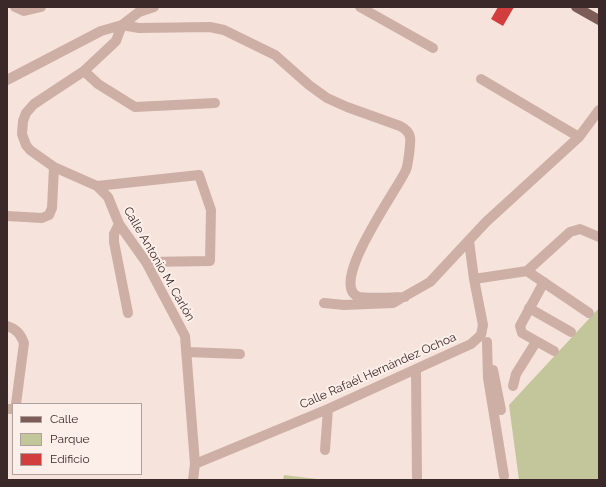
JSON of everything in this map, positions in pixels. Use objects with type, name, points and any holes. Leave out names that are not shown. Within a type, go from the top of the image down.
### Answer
[{"type":"main road","points":[[576,7],[599,20]]},
{"type":"street","points":[[7,11],[40,7]]},
{"type":"street","points":[[122,25],[137,9],[154,7]]},
{"type":"street","points":[[360,7],[434,48]]},
{"type":"street","points":[[7,80],[101,31],[122,25],[139,28],[210,27],[224,30],[275,55],[327,98],[407,130],[410,137],[406,170],[364,242],[351,274],[349,284],[352,292],[359,297],[405,297]]},
{"type":"street","name":"Calle Antonio M. Carlón","points":[[122,25],[116,41],[84,70],[34,104],[26,113],[23,121],[22,134],[26,146],[54,167],[97,186],[108,197],[119,224],[146,262],[185,336],[188,352],[195,464],[194,480]]},
{"type":"street","points":[[84,70],[98,84],[135,107],[215,103]]},
{"type":"street","points":[[481,80],[579,137]]},
{"type":"street","points":[[324,303],[344,305],[393,303],[430,282],[486,222],[579,137],[599,110]]},
{"type":"street","points":[[7,216],[42,218],[49,215],[52,208],[54,167]]},
{"type":"street","name":"Calle Antonio M. Carlón","points":[[97,186],[199,175],[211,210],[210,261],[146,262]]},
{"type":"street","points":[[119,224],[114,234],[114,242],[128,313]]},
{"type":"street","points":[[474,279],[527,271],[570,232],[580,229],[599,237]]},
{"type":"street","points":[[469,241],[474,279],[483,325],[488,378],[504,476]]},
{"type":"street","points":[[527,271],[589,313]]},
{"type":"street","points":[[544,282],[520,326],[522,333],[554,351]]},
{"type":"street","points":[[529,308],[571,332]]},
{"type":"street","points":[[10,328],[21,335],[24,343],[16,403]]},
{"type":"street","points":[[484,339],[501,410]]},
{"type":"street","name":"Calle Rafaél Hernández Ochoa","points":[[195,464],[416,371],[484,339]]},
{"type":"street","points":[[513,386],[516,374],[536,342]]},
{"type":"street","points":[[188,352],[240,354]]},
{"type":"street","points":[[416,371],[417,477]]},
{"type":"street","points":[[325,450],[328,409]]},
{"type":"green space","points":[[599,308],[599,480],[519,480],[509,405]]},
{"type":"green space","points":[[284,475],[325,480],[283,480]]},
{"type":"building","points":[[498,7],[514,7],[503,26],[491,19]]}]
